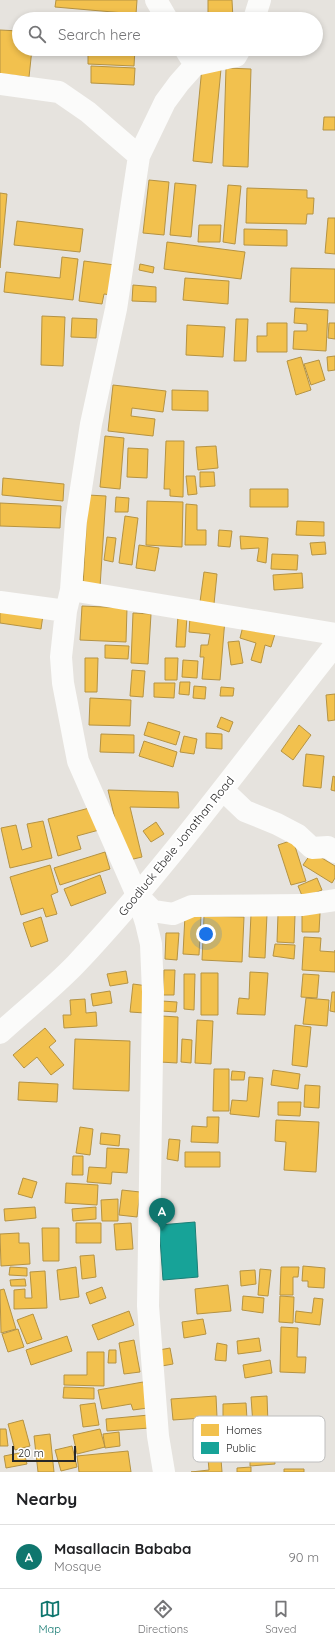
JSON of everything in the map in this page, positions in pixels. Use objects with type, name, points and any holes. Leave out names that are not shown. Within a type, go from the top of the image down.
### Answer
[{"type":"street","points":[[156,0],[163,12]]},
{"type":"street","points":[[256,12],[260,0]]},
{"type":"street","points":[[164,1472],[158,1436],[148,1306],[153,992],[151,944],[137,895],[78,761],[63,683],[61,657],[66,611],[71,590],[79,499],[91,424],[116,309],[138,156],[165,102],[179,83],[190,57],[236,56]]},
{"type":"street","points":[[0,84],[59,92],[88,112],[138,156]]},
{"type":"street","points":[[71,590],[335,634]]},
{"type":"street","points":[[0,602],[66,611]]},
{"type":"street","name":"Goodluck Ebele Jonathan Road","points":[[0,1033],[76,965],[137,895],[223,790],[335,645]]},
{"type":"street","points":[[223,790],[245,811],[277,824],[298,835],[312,848],[328,847],[335,852]]},
{"type":"street","points":[[137,895],[153,911],[173,914],[192,906],[303,905],[335,900]]},
{"type":"building: Homes","points":[[56,0],[137,0],[136,12],[113,12],[55,7]]},
{"type":"building: Homes","points":[[208,0],[232,0],[233,12],[208,12]]},
{"type":"building: Homes","points":[[0,30],[12,31],[12,56],[31,56],[29,77],[0,74]]},
{"type":"building: Homes","points":[[88,56],[135,56],[134,66],[88,64]]},
{"type":"building: Homes","points":[[91,66],[135,68],[134,85],[91,83]]},
{"type":"building: Homes","points":[[202,67],[221,69],[212,163],[193,161]]},
{"type":"building: Homes","points":[[226,68],[251,69],[248,167],[223,166]]},
{"type":"building: Homes","points":[[324,117],[335,117],[335,130],[323,130]]},
{"type":"building: Homes","points":[[149,180],[169,182],[164,235],[143,233]]},
{"type":"building: Homes","points":[[175,183],[196,185],[191,237],[170,235]]},
{"type":"building: Homes","points":[[228,185],[241,186],[235,244],[223,242]]},
{"type":"building: Homes","points":[[247,188],[307,190],[307,198],[314,198],[313,214],[307,214],[306,224],[246,223]]},
{"type":"building: Homes","points":[[0,193],[7,194],[0,268]]},
{"type":"building: Homes","points":[[328,218],[335,218],[335,254],[325,253]]},
{"type":"building: Homes","points":[[17,221],[83,229],[80,252],[14,245]]},
{"type":"building: Homes","points":[[199,225],[221,225],[220,242],[198,242]]},
{"type":"building: Homes","points":[[244,229],[287,230],[287,246],[244,245]]},
{"type":"building: Homes","points":[[167,242],[245,252],[241,279],[164,269]]},
{"type":"building: Homes","points":[[62,257],[78,259],[73,300],[4,292],[6,272],[60,278]]},
{"type":"building: Homes","points":[[84,261],[115,265],[111,295],[104,294],[102,304],[79,301]]},
{"type":"building: Homes","points":[[140,264],[154,267],[153,273],[139,270]]},
{"type":"building: Homes","points":[[291,268],[335,269],[335,303],[290,302]]},
{"type":"building: Homes","points":[[185,278],[229,281],[228,304],[183,300]]},
{"type":"building: Homes","points":[[133,285],[156,287],[156,302],[132,301]]},
{"type":"building: Homes","points":[[295,308],[328,310],[326,351],[293,349],[294,331],[307,331],[307,324],[294,323]]},
{"type":"building: Homes","points":[[42,316],[65,317],[63,366],[41,365]]},
{"type":"building: Homes","points":[[72,318],[97,319],[96,338],[71,337]]},
{"type":"building: Homes","points":[[236,319],[248,319],[246,361],[234,361]]},
{"type":"building: Homes","points":[[267,323],[287,323],[287,352],[257,352],[257,336],[267,336]]},
{"type":"building: Homes","points":[[329,323],[335,323],[335,339],[328,338]]},
{"type":"building: Homes","points":[[187,325],[225,327],[223,357],[186,355]]},
{"type":"building: Homes","points":[[335,356],[335,370],[328,371],[327,357]]},
{"type":"building: Homes","points":[[301,357],[311,390],[296,395],[287,361]]},
{"type":"building: Homes","points":[[319,360],[325,380],[311,385],[304,364]]},
{"type":"building: Homes","points":[[113,385],[166,391],[163,412],[132,408],[131,416],[155,419],[153,436],[108,431]]},
{"type":"building: Homes","points":[[172,390],[208,391],[208,411],[172,410]]},
{"type":"building: Homes","points":[[105,436],[124,438],[120,489],[100,487]]},
{"type":"building: Homes","points":[[166,441],[184,441],[183,497],[170,496],[170,489],[164,489]]},
{"type":"building: Homes","points":[[216,446],[218,468],[198,470],[196,447]]},
{"type":"building: Homes","points":[[128,448],[148,449],[147,478],[127,477]]},
{"type":"building: Homes","points":[[200,472],[214,472],[215,486],[200,487]]},
{"type":"building: Homes","points":[[186,476],[195,476],[197,494],[188,495]]},
{"type":"building: Homes","points":[[3,478],[64,484],[63,501],[2,495]]},
{"type":"building: Homes","points":[[250,489],[288,489],[288,507],[250,507]]},
{"type":"building: Homes","points":[[88,495],[106,496],[100,587],[83,586]]},
{"type":"building: Homes","points":[[116,497],[129,498],[128,512],[115,512]]},
{"type":"building: Homes","points":[[147,501],[183,502],[182,547],[146,545]]},
{"type":"building: Homes","points":[[0,503],[61,506],[60,528],[0,526]]},
{"type":"building: Homes","points":[[186,504],[197,505],[197,530],[206,530],[206,545],[185,545]]},
{"type":"building: Homes","points":[[125,516],[138,518],[132,565],[119,563]]},
{"type":"building: Homes","points":[[297,521],[324,522],[324,536],[296,535]]},
{"type":"building: Homes","points":[[219,530],[232,531],[230,547],[218,546]]},
{"type":"building: Homes","points":[[240,536],[268,538],[266,563],[257,561],[259,548],[241,549]]},
{"type":"building: Homes","points":[[107,537],[116,538],[113,562],[104,560]]},
{"type":"building: Homes","points":[[325,542],[326,554],[312,555],[310,543]]},
{"type":"building: Homes","points":[[139,545],[159,548],[155,571],[136,568]]},
{"type":"building: Homes","points":[[272,554],[298,555],[297,570],[271,569]]},
{"type":"building: Homes","points":[[204,572],[217,574],[214,604],[200,602]]},
{"type":"building: Homes","points":[[302,573],[303,588],[274,590],[273,575]]},
{"type":"building: Homes","points":[[82,606],[127,608],[126,642],[80,640]]},
{"type":"building: Homes","points":[[0,609],[43,615],[41,629],[0,623]]},
{"type":"building: Homes","points":[[133,613],[151,614],[148,664],[131,663]]},
{"type":"building: Homes","points":[[178,615],[187,616],[185,647],[176,647]]},
{"type":"building: Homes","points":[[190,616],[225,619],[220,680],[202,679],[204,657],[200,657],[201,645],[208,645],[210,634],[189,632]]},
{"type":"building: Homes","points":[[243,626],[275,634],[271,647],[265,645],[261,663],[251,660],[256,643],[240,638]]},
{"type":"building: Homes","points":[[239,641],[243,663],[231,665],[228,642]]},
{"type":"building: Homes","points":[[105,645],[129,646],[128,659],[105,658]]},
{"type":"building: Homes","points":[[85,658],[98,658],[97,692],[85,692]]},
{"type":"building: Homes","points":[[165,658],[178,658],[177,680],[165,680]]},
{"type":"building: Homes","points":[[183,660],[198,661],[197,678],[182,677]]},
{"type":"building: Homes","points":[[132,670],[145,671],[143,697],[130,696]]},
{"type":"building: Homes","points":[[180,682],[190,682],[189,695],[179,694]]},
{"type":"building: Homes","points":[[154,683],[175,683],[174,698],[154,697]]},
{"type":"building: Homes","points":[[194,686],[206,687],[205,699],[193,698]]},
{"type":"building: Homes","points":[[221,687],[234,688],[233,696],[220,696]]},
{"type":"building: Homes","points":[[335,694],[335,720],[328,721],[326,695]]},
{"type":"building: Homes","points":[[90,698],[131,700],[130,726],[89,725]]},
{"type":"building: Homes","points":[[221,717],[233,722],[229,732],[217,727]]},
{"type":"building: Homes","points":[[148,722],[180,732],[176,745],[144,735]]},
{"type":"building: Homes","points":[[299,725],[311,735],[293,760],[281,751]]},
{"type":"building: Homes","points":[[206,733],[222,734],[222,749],[206,748]]},
{"type":"building: Homes","points":[[101,734],[134,735],[134,753],[100,752]]},
{"type":"building: Homes","points":[[184,736],[197,739],[194,754],[180,752]]},
{"type":"building: Homes","points":[[144,741],[177,752],[173,767],[139,756]]},
{"type":"building: Homes","points":[[306,754],[324,756],[321,788],[303,786]]},
{"type":"building: Homes","points":[[333,776],[335,777],[335,791],[331,790]]},
{"type":"building: Homes","points":[[108,790],[178,792],[179,808],[130,807],[142,857],[125,861]]},
{"type":"building: Homes","points":[[93,807],[99,830],[77,836],[81,849],[58,856],[48,819]]},
{"type":"building: Homes","points":[[43,821],[52,858],[10,868],[1,828],[16,825],[22,850],[32,847],[27,824]]},
{"type":"building: Homes","points":[[156,822],[164,834],[151,842],[143,831]]},
{"type":"building: Homes","points":[[293,840],[306,881],[291,885],[278,845]]},
{"type":"building: Homes","points":[[105,852],[110,869],[60,885],[54,868]]},
{"type":"building: Homes","points":[[312,852],[335,866],[335,878],[332,883],[303,865]]},
{"type":"building: Homes","points":[[50,865],[58,892],[51,895],[57,914],[46,917],[43,908],[21,915],[10,877]]},
{"type":"building: Homes","points":[[100,875],[106,893],[71,906],[64,889]]},
{"type":"building: Homes","points":[[317,878],[322,890],[303,898],[298,886]]},
{"type":"building: Homes","points":[[302,913],[320,913],[319,932],[302,932]]},
{"type":"building: Homes","points":[[251,914],[267,914],[265,958],[249,957]]},
{"type":"building: Homes","points":[[278,914],[295,915],[294,943],[277,942]]},
{"type":"building: Homes","points":[[185,915],[201,916],[199,955],[183,954]]},
{"type":"building: Homes","points":[[204,916],[244,917],[242,962],[202,960]]},
{"type":"building: Homes","points":[[41,917],[48,941],[31,947],[23,923]]},
{"type":"building: Homes","points":[[166,933],[179,933],[177,960],[165,959]]},
{"type":"building: Homes","points":[[304,937],[321,938],[320,951],[335,952],[335,972],[302,970]]},
{"type":"building: Homes","points":[[275,944],[295,945],[294,959],[273,956]]},
{"type":"building: Homes","points":[[164,970],[175,970],[174,995],[163,995]]},
{"type":"building: Homes","points":[[126,971],[128,983],[110,986],[107,974]]},
{"type":"building: Homes","points":[[250,972],[268,973],[265,1015],[237,1014],[239,998],[249,999]]},
{"type":"building: Homes","points":[[201,973],[218,973],[218,1015],[201,1015]]},
{"type":"building: Homes","points":[[184,974],[195,974],[194,1010],[184,1009]]},
{"type":"building: Homes","points":[[303,974],[319,975],[317,998],[301,997]]},
{"type":"building: Homes","points":[[133,984],[148,986],[145,1013],[130,1012]]},
{"type":"building: Homes","points":[[110,991],[112,1003],[93,1006],[91,994]]},
{"type":"building: Homes","points":[[332,992],[335,992],[335,1012],[330,1011]]},
{"type":"building: Homes","points":[[306,998],[329,1000],[327,1026],[303,1024]]},
{"type":"building: Homes","points":[[85,999],[86,1013],[96,1012],[97,1026],[64,1028],[63,1015],[71,1015],[70,1000]]},
{"type":"building: Homes","points":[[162,1001],[177,1002],[176,1012],[161,1011]]},
{"type":"building: Homes","points":[[162,1016],[178,1017],[177,1063],[160,1062]]},
{"type":"building: Homes","points":[[197,1020],[213,1021],[211,1064],[195,1063]]},
{"type":"building: Homes","points":[[295,1025],[311,1027],[307,1067],[292,1065]]},
{"type":"building: Homes","points":[[45,1028],[56,1041],[49,1047],[64,1065],[51,1075],[37,1057],[24,1068],[13,1055]]},
{"type":"building: Homes","points":[[75,1039],[130,1041],[129,1091],[73,1089]]},
{"type":"building: Homes","points":[[182,1039],[192,1040],[191,1063],[181,1062]]},
{"type":"building: Homes","points":[[214,1069],[229,1069],[229,1111],[213,1111]]},
{"type":"building: Homes","points":[[273,1070],[300,1074],[298,1089],[271,1085]]},
{"type":"building: Homes","points":[[232,1071],[245,1072],[244,1080],[231,1080]]},
{"type":"building: Homes","points":[[249,1077],[263,1078],[259,1117],[230,1114],[232,1100],[247,1101]]},
{"type":"building: Homes","points":[[19,1082],[58,1084],[57,1102],[18,1100]]},
{"type":"building: Homes","points":[[305,1085],[320,1086],[319,1108],[304,1107]]},
{"type":"building: Homes","points":[[278,1102],[301,1102],[300,1116],[278,1115]]},
{"type":"building: Homes","points":[[207,1117],[219,1117],[218,1143],[191,1142],[192,1126],[207,1127]]},
{"type":"building: Homes","points":[[276,1120],[319,1122],[316,1172],[284,1170],[286,1142],[275,1141]]},
{"type":"building: Homes","points":[[80,1127],[93,1129],[90,1155],[76,1153]]},
{"type":"building: Homes","points":[[101,1133],[120,1135],[119,1146],[100,1144]]},
{"type":"building: Homes","points":[[169,1139],[180,1140],[178,1161],[167,1159]]},
{"type":"building: Homes","points":[[107,1148],[129,1149],[127,1173],[112,1172],[111,1184],[87,1182],[89,1167],[106,1168]]},
{"type":"building: Homes","points":[[185,1152],[220,1152],[220,1167],[185,1167]]},
{"type":"building: Homes","points":[[73,1156],[83,1156],[83,1175],[72,1175]]},
{"type":"building: Homes","points":[[23,1178],[37,1182],[32,1198],[18,1194]]},
{"type":"building: Homes","points":[[66,1183],[98,1185],[97,1205],[65,1203]]},
{"type":"building: Homes","points":[[122,1190],[140,1192],[137,1217],[119,1215]]},
{"type":"building: Homes","points":[[118,1199],[118,1221],[102,1221],[101,1200]]},
{"type":"building: Homes","points":[[35,1207],[36,1218],[5,1221],[4,1209]]},
{"type":"building: Homes","points":[[96,1207],[96,1219],[73,1221],[72,1209]]},
{"type":"building: Homes","points":[[76,1223],[101,1223],[101,1243],[76,1243]]},
{"type":"building: Homes","points":[[131,1223],[133,1249],[116,1250],[114,1224]]},
{"type":"building: Homes","points":[[42,1228],[59,1228],[59,1261],[43,1261]]},
{"type":"building: Homes","points":[[19,1233],[19,1243],[29,1243],[30,1264],[1,1266],[0,1234]]},
{"type":"building: Homes","points":[[94,1255],[96,1277],[82,1279],[80,1256]]},
{"type":"building: Homes","points":[[303,1266],[325,1268],[324,1288],[308,1287],[308,1281],[302,1281]]},
{"type":"building: Homes","points":[[10,1267],[27,1268],[27,1276],[9,1275]]},
{"type":"building: Homes","points":[[76,1267],[79,1297],[60,1300],[57,1270]]},
{"type":"building: Homes","points":[[281,1267],[299,1267],[298,1277],[293,1277],[293,1295],[280,1295]]},
{"type":"building: Homes","points":[[260,1269],[271,1270],[268,1296],[258,1295]]},
{"type":"building: Homes","points":[[255,1270],[256,1284],[241,1286],[240,1271]]},
{"type":"building: Homes","points":[[45,1271],[47,1308],[14,1309],[14,1290],[25,1289],[25,1298],[32,1298],[30,1272]]},
{"type":"building: Homes","points":[[25,1279],[26,1286],[11,1286],[10,1280]]},
{"type":"building: Homes","points":[[228,1285],[231,1311],[197,1314],[195,1289]]},
{"type":"building: Homes","points":[[102,1287],[106,1298],[90,1304],[86,1293]]},
{"type":"building: Homes","points":[[4,1289],[16,1329],[1,1333],[0,1290]]},
{"type":"building: Homes","points":[[243,1296],[264,1298],[263,1313],[242,1310]]},
{"type":"building: Homes","points":[[280,1296],[294,1297],[293,1323],[279,1322]]},
{"type":"building: Homes","points":[[314,1298],[323,1299],[320,1325],[295,1322],[296,1311],[312,1313]]},
{"type":"building: Homes","points":[[129,1311],[134,1325],[98,1340],[92,1325]]},
{"type":"building: Homes","points":[[33,1314],[42,1339],[27,1344],[17,1320]]},
{"type":"building: Homes","points":[[203,1319],[206,1334],[184,1338],[182,1322]]},
{"type":"building: Homes","points":[[281,1327],[298,1328],[297,1357],[306,1357],[305,1373],[280,1372]]},
{"type":"building: Homes","points":[[18,1329],[24,1347],[8,1352],[2,1334]]},
{"type":"building: Homes","points":[[67,1336],[72,1351],[31,1365],[26,1350]]},
{"type":"building: Homes","points":[[259,1338],[261,1351],[238,1354],[237,1341]]},
{"type":"building: Homes","points":[[134,1340],[140,1372],[124,1374],[119,1343]]},
{"type":"building: Homes","points":[[217,1343],[227,1345],[226,1361],[215,1360]]},
{"type":"building: Homes","points":[[170,1348],[173,1364],[162,1366],[159,1350]]},
{"type":"building: Homes","points":[[109,1350],[116,1350],[116,1363],[108,1363]]},
{"type":"building: Homes","points":[[87,1352],[104,1352],[104,1386],[64,1385],[64,1375],[87,1375]]},
{"type":"building: Homes","points":[[270,1360],[272,1373],[245,1378],[243,1365]]},
{"type":"building: Homes","points":[[143,1382],[148,1408],[133,1410],[131,1404],[102,1409],[98,1390]]},
{"type":"building: Homes","points":[[64,1387],[94,1388],[94,1399],[63,1398]]},
{"type":"building: Homes","points":[[216,1396],[217,1416],[193,1416],[193,1419],[173,1420],[171,1399]]},
{"type":"building: Homes","points":[[267,1396],[268,1416],[252,1416],[251,1397]]},
{"type":"building: Homes","points":[[95,1403],[99,1425],[83,1427],[80,1405]]},
{"type":"building: Homes","points":[[246,1403],[247,1416],[223,1416],[223,1404]]},
{"type":"building: Homes","points":[[149,1415],[150,1428],[107,1431],[106,1419]]},
{"type":"building: Homes","points":[[23,1420],[30,1446],[15,1450],[8,1424]]},
{"type":"building: Homes","points":[[0,1429],[6,1429],[8,1446],[0,1446]]},
{"type":"building: Homes","points":[[100,1429],[105,1447],[77,1454],[73,1435]]},
{"type":"building: Homes","points":[[119,1432],[120,1446],[105,1448],[103,1434]]},
{"type":"building: Homes","points":[[50,1434],[54,1472],[38,1472],[34,1436]]},
{"type":"building: Homes","points":[[72,1446],[77,1467],[61,1471],[55,1450]]},
{"type":"building: Homes","points":[[128,1451],[131,1472],[79,1472],[77,1456]]},
{"type":"building: Homes","points":[[24,1452],[27,1464],[6,1468],[4,1456]]},
{"type":"building: Homes","points":[[208,1462],[221,1462],[222,1472],[191,1472],[209,1470]]},
{"type":"building: Homes","points":[[250,1462],[275,1462],[275,1464],[250,1466]]},
{"type":"building: Homes","points":[[251,1467],[251,1472],[237,1472],[237,1468]]},
{"type":"building: Homes","points":[[284,1469],[304,1469],[304,1472],[284,1472]]},
{"type":"building: Public","points":[[195,1222],[198,1277],[163,1280],[159,1225]]},
{"type":"place","name":"Masallacin Bababa","points":[[162,1231]]}]
